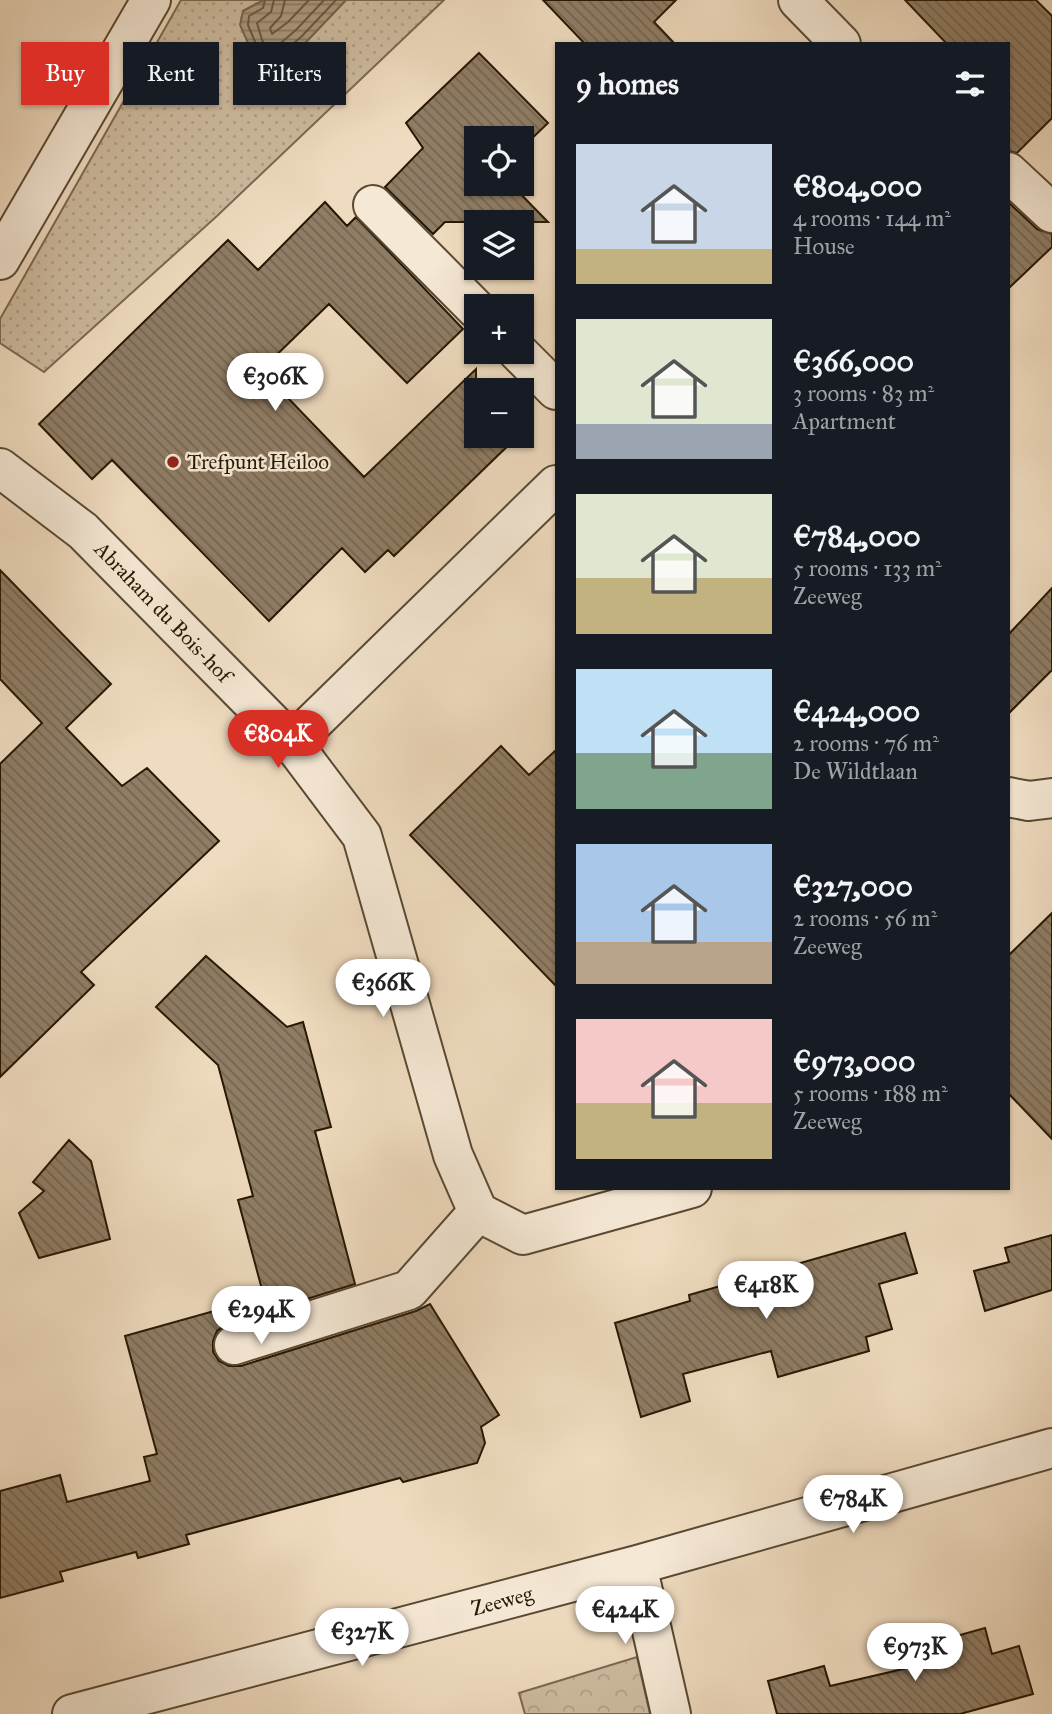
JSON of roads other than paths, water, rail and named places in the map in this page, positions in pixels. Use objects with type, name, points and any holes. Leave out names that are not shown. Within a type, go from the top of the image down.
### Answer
[{"type":"street","points":[[0,260],[151,0]]},
{"type":"street","points":[[798,0],[839,42]]},
{"type":"street","points":[[1010,174],[1052,213]]},
{"type":"street","points":[[373,205],[464,297]]},
{"type":"street","points":[[530,364],[555,389]]},
{"type":"street","name":"Abraham du Bois-hof","points":[[0,468],[83,531],[292,743],[362,836],[453,1155],[478,1212]]},
{"type":"street","points":[[292,743],[555,486]]},
{"type":"street","points":[[1010,797],[1029,801],[1052,798]]},
{"type":"street","points":[[234,1345],[409,1290],[478,1212],[523,1235],[685,1190]]},
{"type":"street","name":"Zeeweg","points":[[72,1714],[638,1565],[1052,1448]]},
{"type":"street","points":[[638,1565],[671,1714]]},
{"type":"water","points":[[264,0],[346,0],[306,42],[248,42],[240,25],[243,11]]},
{"type":"place","name":"Trefpunt Heiloo","points":[[173,462]]}]
